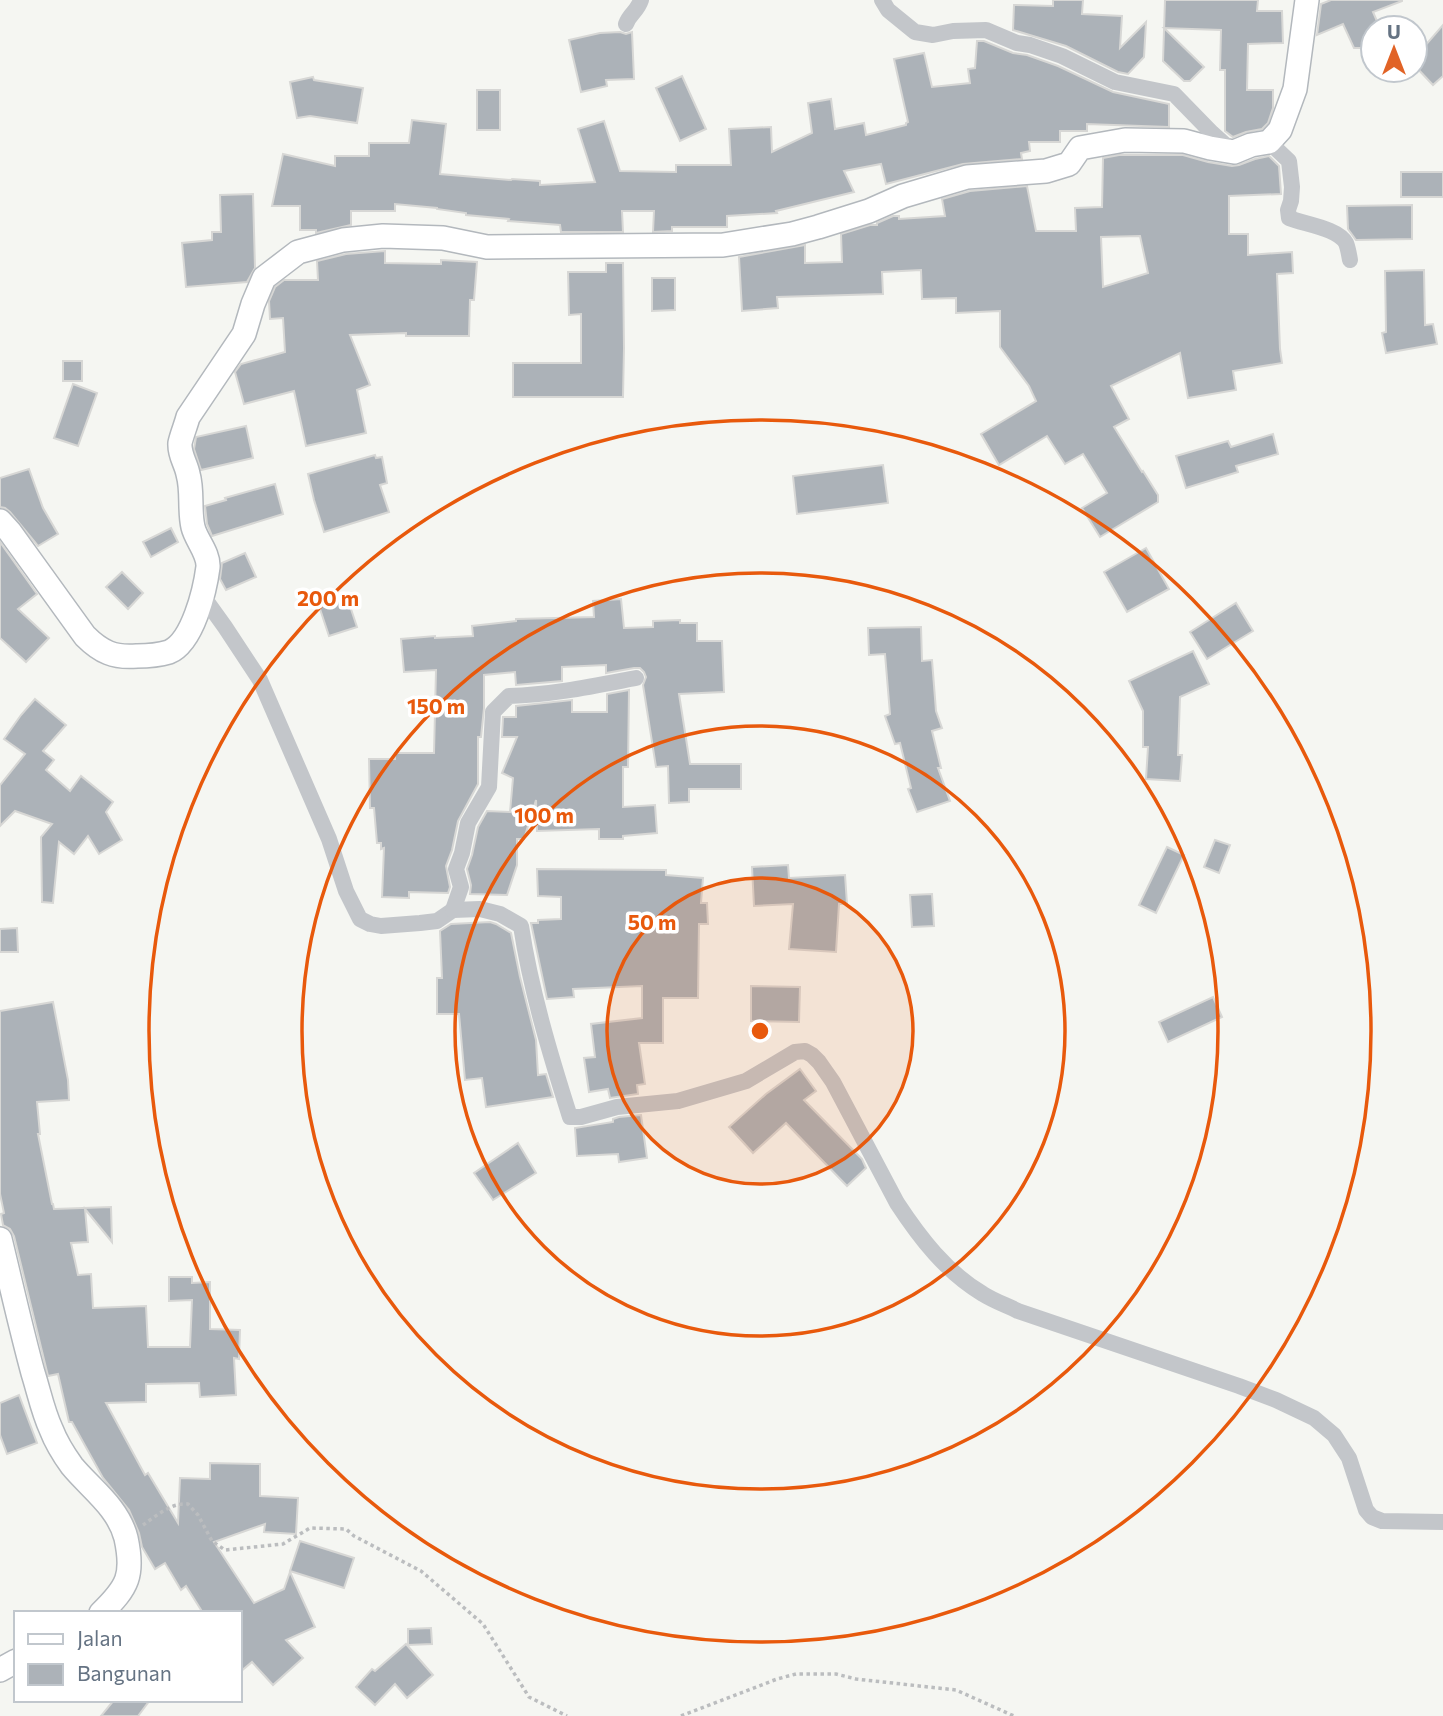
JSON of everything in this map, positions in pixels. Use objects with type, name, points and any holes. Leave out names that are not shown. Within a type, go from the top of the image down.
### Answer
[{"type":"street","points":[[626,24],[628,17],[638,8],[640,0]]},
{"type":"street","points":[[882,0],[888,10],[915,32],[933,35],[953,31],[986,30],[1017,43],[1062,56],[1115,82],[1174,94],[1234,152]]},
{"type":"street","points":[[0,521],[96,647],[111,655],[133,657],[171,651],[188,634],[202,595],[208,562],[193,528],[188,474],[181,457],[183,431],[188,417],[244,334],[264,278],[298,252],[343,240],[383,236],[443,238],[487,247],[723,245],[818,228],[903,196],[967,177],[1046,171],[1069,164],[1080,148],[1125,140],[1184,141],[1234,152],[1269,142],[1280,130],[1295,89],[1307,0]]},
{"type":"street","points":[[1269,142],[1289,161],[1292,187],[1289,218],[1319,227],[1343,239],[1350,260]]},
{"type":"street","points":[[202,595],[260,680],[328,839],[346,891],[360,919],[381,926],[420,923],[437,921],[453,910],[480,909],[500,914],[521,926],[526,960],[547,1042],[570,1117],[581,1117],[617,1107],[678,1101],[746,1081],[795,1052],[804,1051],[812,1055],[833,1082],[909,1221],[961,1280],[984,1296],[1017,1311],[1239,1386],[1314,1418],[1334,1435],[1349,1458],[1366,1510],[1372,1517],[1382,1521],[1443,1522]]},
{"type":"street","points":[[453,910],[461,887],[456,869],[468,823],[489,787],[493,712],[509,696],[529,696],[636,678]]},
{"type":"street","points":[[0,1239],[19,1322],[50,1429],[72,1466],[112,1508],[125,1536],[129,1570],[124,1588],[103,1611]]},
{"type":"path","points":[[125,1536],[182,1503],[188,1504],[198,1515],[212,1541],[225,1550],[283,1544],[310,1528],[346,1529],[354,1536],[421,1571],[483,1624],[529,1697],[567,1716]]},
{"type":"path","points":[[681,1716],[777,1679],[796,1674],[836,1674],[856,1679],[956,1690],[1014,1716]]},
{"type":"building","points":[[1053,0],[1083,0],[1082,14],[1122,16],[1120,48],[1146,22],[1144,57],[1128,74],[1118,72],[1066,46],[1013,30],[1014,5],[1053,6]]},
{"type":"building","points":[[1165,0],[1258,0],[1257,11],[1282,11],[1283,43],[1248,44],[1247,90],[1273,90],[1273,108],[1268,123],[1262,129],[1233,137],[1225,131],[1225,70],[1220,70],[1221,30],[1164,28]]},
{"type":"building","points":[[1331,0],[1402,0],[1373,12],[1374,14],[1359,14],[1359,48],[1354,48],[1343,24],[1317,35],[1321,4]]},
{"type":"building","points":[[1443,25],[1443,76],[1433,85],[1429,81],[1429,41]]},
{"type":"building","points":[[1164,28],[1204,67],[1190,81],[1184,81],[1163,61]]},
{"type":"building","points":[[632,32],[634,79],[606,80],[607,86],[581,92],[569,40],[600,33]]},
{"type":"building","points":[[977,41],[1058,66],[1113,92],[1169,104],[1169,127],[1087,124],[1087,131],[1060,131],[1060,142],[1029,142],[1030,151],[1021,153],[1022,159],[963,164],[886,184],[881,164],[844,171],[854,192],[776,211],[777,213],[727,216],[727,227],[672,227],[672,231],[653,232],[654,211],[622,211],[623,232],[561,232],[560,225],[508,221],[509,219],[466,215],[437,208],[395,204],[395,211],[351,211],[351,225],[316,233],[316,230],[300,230],[300,206],[272,206],[283,154],[335,166],[335,156],[369,156],[369,143],[409,143],[412,120],[446,124],[440,174],[540,181],[540,185],[595,182],[578,129],[604,121],[620,171],[676,172],[676,165],[731,165],[729,129],[771,127],[772,152],[812,133],[808,103],[831,99],[835,129],[864,123],[866,135],[906,125],[908,122],[894,59],[924,53],[932,87],[970,83],[968,69],[975,68]]},
{"type":"building","points":[[682,76],[706,129],[680,141],[656,88]]},
{"type":"building","points":[[313,77],[314,80],[363,88],[357,123],[310,116],[297,118],[290,82]]},
{"type":"building","points":[[477,90],[500,90],[500,130],[477,130]]},
{"type":"building","points":[[1119,155],[1183,155],[1232,166],[1269,156],[1279,166],[1281,194],[1229,196],[1229,234],[1248,234],[1248,255],[1292,252],[1293,273],[1277,274],[1282,363],[1233,371],[1236,390],[1188,398],[1180,353],[1111,386],[1129,419],[1114,427],[1158,495],[1158,502],[1100,537],[1082,508],[1107,493],[1083,454],[1065,464],[1047,436],[999,465],[981,434],[1036,401],[1029,386],[1000,347],[1000,311],[956,313],[956,298],[922,299],[921,270],[882,272],[883,294],[777,297],[778,308],[742,311],[739,257],[805,245],[805,263],[842,262],[841,234],[877,225],[893,216],[899,216],[899,219],[945,216],[942,199],[970,191],[1027,186],[1036,231],[1076,231],[1075,208],[1102,207],[1103,158]],"holes":[[[1140,236],[1148,273],[1103,287],[1101,237]]]},
{"type":"building","points":[[1401,172],[1443,172],[1443,197],[1401,197]]},
{"type":"building","points":[[253,194],[255,268],[247,282],[186,287],[182,243],[212,240],[212,232],[221,232],[220,195]]},
{"type":"building","points":[[1412,205],[1412,239],[1356,240],[1348,229],[1347,206]]},
{"type":"building","points":[[385,251],[385,263],[441,264],[441,260],[477,262],[474,300],[470,300],[469,336],[406,336],[406,333],[350,335],[370,385],[357,390],[366,433],[306,446],[294,391],[244,404],[235,372],[241,364],[285,352],[283,318],[270,319],[269,301],[275,287],[284,280],[318,280],[317,261],[346,254]]},
{"type":"building","points":[[606,263],[623,263],[623,397],[513,397],[513,363],[581,363],[581,314],[569,315],[568,272],[606,272]]},
{"type":"building","points":[[1424,270],[1425,325],[1433,324],[1437,344],[1386,353],[1382,333],[1386,332],[1385,271]]},
{"type":"building","points":[[652,278],[675,278],[675,310],[652,311]]},
{"type":"building","points":[[63,361],[82,361],[82,381],[63,381]]},
{"type":"building","points":[[73,384],[97,393],[78,446],[54,438]]},
{"type":"building","points":[[246,426],[253,458],[201,470],[194,449],[196,437]]},
{"type":"building","points":[[1273,434],[1278,454],[1236,466],[1238,472],[1186,488],[1176,456],[1228,441],[1231,447]]},
{"type":"building","points":[[375,455],[376,458],[382,457],[387,483],[380,485],[389,512],[324,532],[308,474]]},
{"type":"building","points":[[883,465],[888,503],[797,514],[793,476]]},
{"type":"building","points":[[29,469],[43,508],[58,534],[38,546],[10,512],[0,507],[0,478]]},
{"type":"building","points":[[275,484],[283,514],[212,536],[207,524],[205,506]]},
{"type":"building","points":[[171,528],[178,542],[151,557],[143,542]]},
{"type":"building","points":[[0,542],[37,594],[18,609],[49,638],[26,662],[0,638]]},
{"type":"building","points":[[1146,548],[1169,589],[1127,612],[1104,572]]},
{"type":"building","points":[[245,553],[256,577],[226,590],[220,579],[222,563]]},
{"type":"building","points":[[122,572],[143,593],[128,609],[106,587]]},
{"type":"building","points":[[346,594],[357,627],[329,636],[318,603]]},
{"type":"building","points":[[621,599],[624,628],[653,627],[653,621],[680,620],[680,623],[697,623],[697,641],[722,641],[724,692],[679,694],[690,764],[741,764],[741,789],[689,789],[689,802],[669,803],[668,766],[656,767],[643,685],[646,677],[640,668],[606,673],[606,665],[562,667],[562,681],[516,685],[515,672],[484,675],[484,708],[481,737],[478,737],[478,784],[458,821],[446,866],[450,887],[448,893],[409,892],[409,898],[382,897],[384,848],[381,849],[381,843],[377,843],[374,808],[370,808],[369,759],[395,759],[395,753],[434,753],[436,670],[404,672],[401,639],[473,636],[472,626],[516,619],[594,617],[593,601]]},
{"type":"building","points":[[1236,603],[1253,631],[1207,659],[1190,632]]},
{"type":"building","points":[[921,627],[922,661],[932,660],[936,711],[942,728],[932,731],[941,768],[938,768],[950,801],[917,812],[908,789],[911,788],[900,743],[895,744],[885,716],[890,714],[885,654],[869,655],[868,628]]},
{"type":"building","points":[[1193,651],[1209,684],[1180,697],[1180,781],[1146,779],[1148,747],[1143,747],[1143,711],[1129,681]]},
{"type":"building","points":[[629,690],[628,767],[623,767],[623,807],[655,805],[657,833],[623,836],[623,839],[599,839],[599,829],[537,831],[536,800],[524,839],[517,839],[517,865],[507,895],[470,894],[467,869],[478,827],[487,811],[510,812],[513,778],[502,773],[517,737],[502,737],[503,717],[516,717],[516,706],[572,700],[572,712],[607,712],[607,694]]},
{"type":"building","points":[[35,699],[66,725],[43,751],[54,760],[46,770],[70,791],[81,776],[113,802],[106,812],[122,840],[99,854],[88,836],[74,854],[59,842],[53,903],[42,902],[41,837],[52,824],[15,811],[0,826],[0,785],[25,754],[4,739]]},
{"type":"building","points":[[1215,840],[1230,845],[1219,873],[1204,867]]},
{"type":"building","points":[[1167,847],[1184,855],[1156,913],[1139,905]]},
{"type":"building","points":[[788,865],[789,878],[845,875],[847,904],[839,904],[836,952],[789,949],[793,904],[754,906],[752,867]]},
{"type":"building","points":[[537,869],[666,870],[666,875],[703,878],[701,903],[707,903],[708,924],[699,924],[698,998],[663,998],[663,1043],[639,1043],[645,1084],[637,1085],[638,1094],[610,1098],[608,1089],[589,1092],[584,1058],[595,1057],[591,1024],[642,1018],[642,986],[573,989],[574,997],[547,999],[531,923],[561,919],[561,897],[538,896]]},
{"type":"building","points":[[932,894],[934,926],[912,927],[910,895]]},
{"type":"building","points":[[490,922],[511,933],[536,1040],[538,1075],[546,1074],[553,1097],[486,1107],[482,1078],[465,1080],[459,1014],[437,1014],[437,978],[442,978],[440,931],[451,924]]},
{"type":"building","points":[[17,928],[18,952],[0,952],[0,929]]},
{"type":"building","points":[[751,986],[800,987],[799,1022],[751,1021]]},
{"type":"building","points":[[1213,997],[1222,1017],[1168,1042],[1159,1022]]},
{"type":"building","points":[[53,1002],[68,1080],[69,1100],[37,1102],[38,1134],[54,1209],[111,1207],[112,1242],[85,1209],[88,1242],[71,1243],[78,1275],[91,1274],[93,1308],[146,1306],[148,1347],[190,1347],[192,1300],[169,1301],[169,1277],[192,1277],[192,1283],[210,1282],[210,1329],[240,1330],[239,1359],[234,1358],[236,1395],[200,1397],[199,1383],[146,1384],[146,1402],[106,1403],[145,1475],[148,1473],[178,1523],[180,1478],[210,1479],[210,1463],[260,1464],[260,1496],[298,1498],[296,1534],[264,1532],[265,1524],[214,1542],[254,1603],[284,1589],[290,1572],[315,1627],[286,1640],[303,1658],[273,1685],[252,1662],[242,1670],[242,1611],[202,1611],[186,1586],[181,1590],[165,1563],[155,1569],[142,1547],[129,1510],[103,1478],[72,1422],[69,1422],[58,1374],[48,1376],[14,1236],[10,1229],[3,1225],[1,1214],[4,1213],[0,1194],[0,1011]]},
{"type":"building","points":[[800,1069],[816,1091],[804,1100],[862,1159],[866,1168],[847,1186],[786,1123],[753,1153],[729,1127],[766,1094]]},
{"type":"building","points":[[641,1115],[647,1158],[619,1162],[618,1154],[577,1156],[575,1128],[613,1122],[613,1119],[619,1117]]},
{"type":"building","points":[[518,1143],[536,1173],[493,1200],[474,1173]]},
{"type":"building","points":[[19,1395],[37,1443],[7,1454],[0,1435],[0,1403]]},
{"type":"building","points":[[300,1541],[354,1558],[344,1588],[290,1571]]},
{"type":"building","points":[[431,1628],[432,1644],[408,1645],[408,1629]]},
{"type":"building","points":[[406,1644],[433,1675],[407,1698],[395,1684],[375,1705],[356,1687],[372,1669],[375,1671]]},
{"type":"building","points":[[112,1702],[148,1702],[138,1716],[101,1716]]}]
